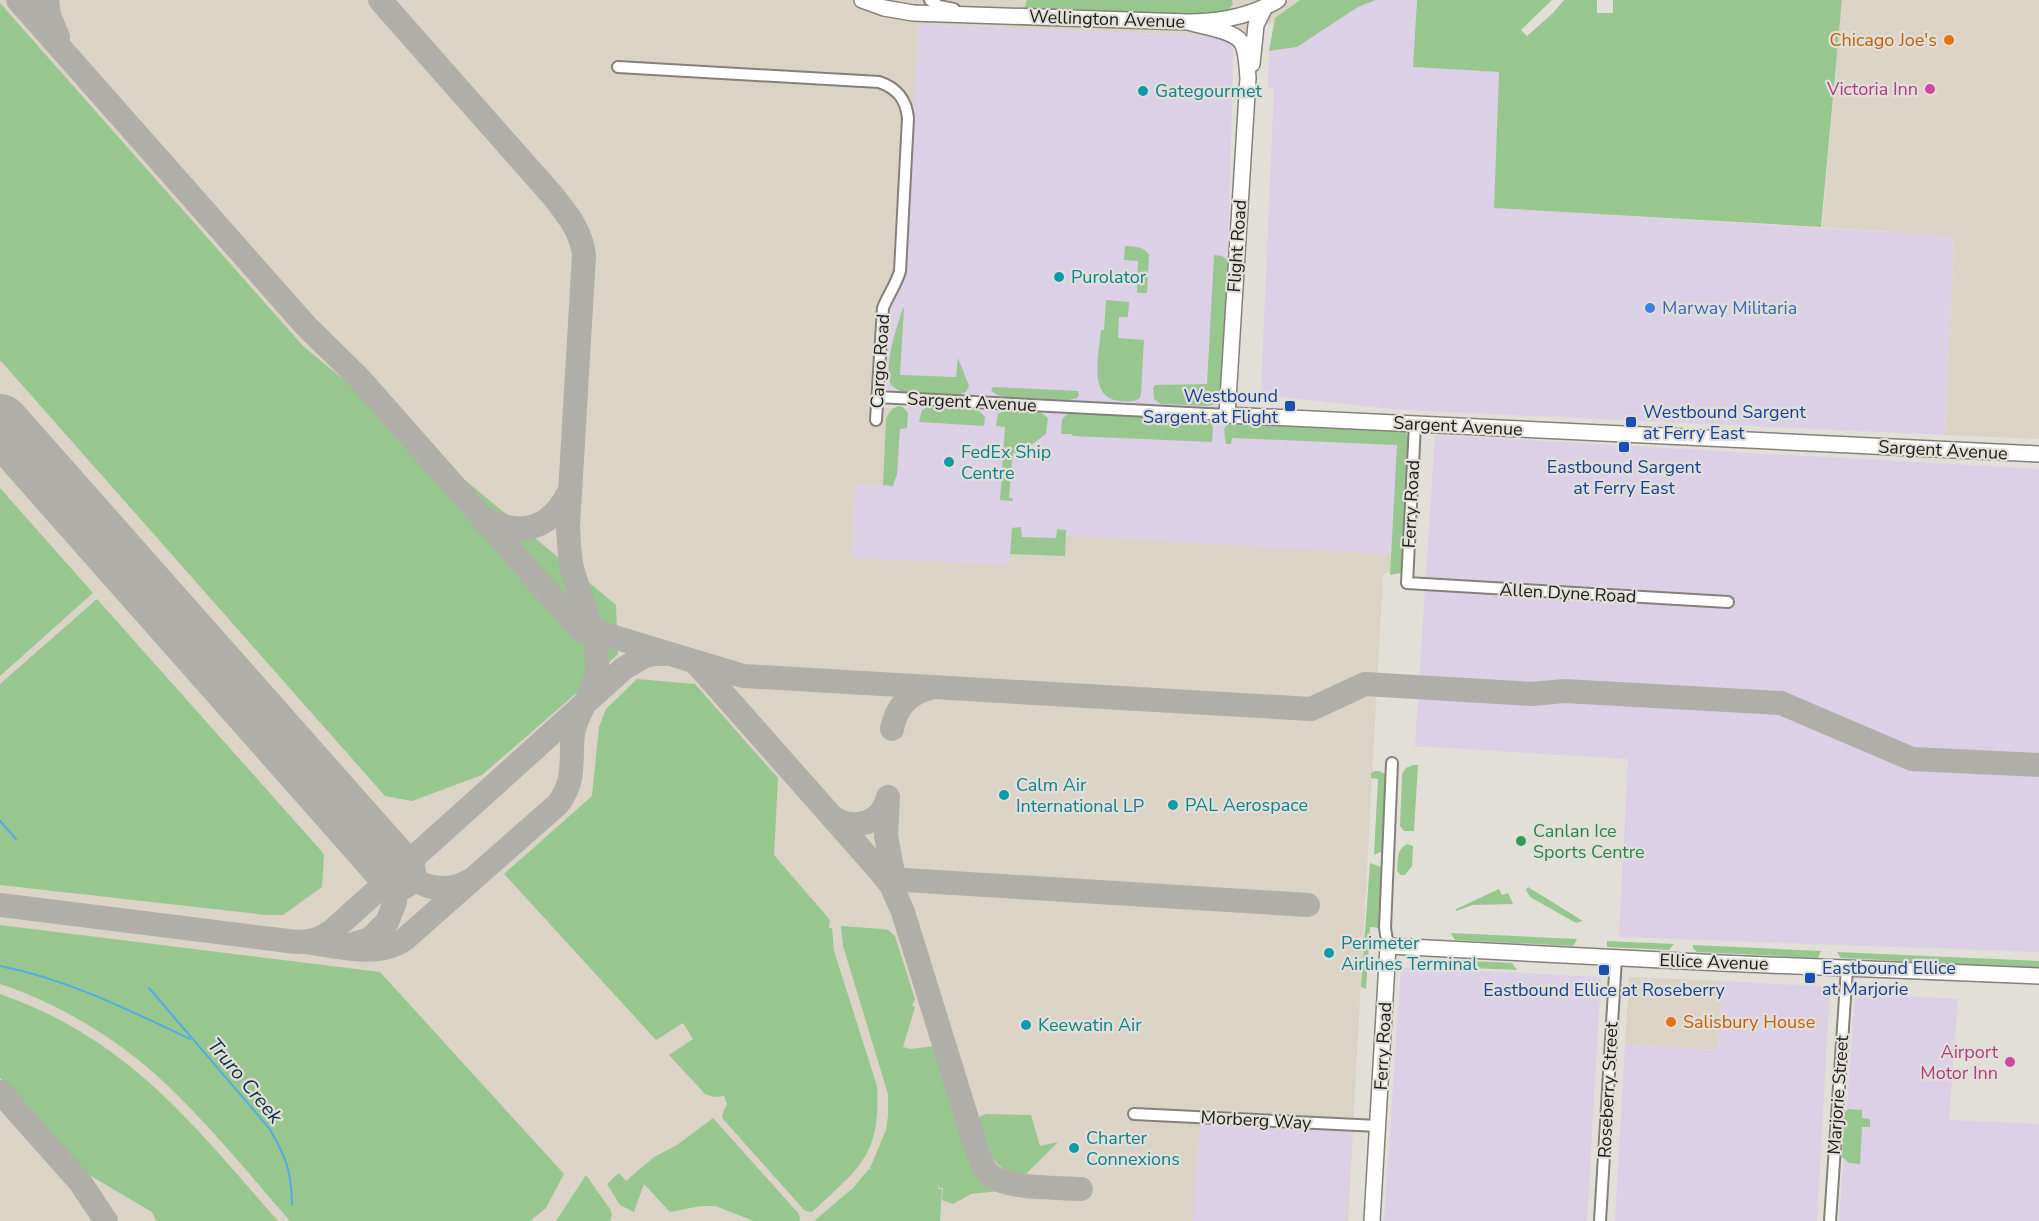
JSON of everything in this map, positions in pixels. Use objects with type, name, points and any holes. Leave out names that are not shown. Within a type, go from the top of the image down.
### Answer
[{"type":"main road","name":"Wellington Avenue","points":[[862,0],[884,8],[914,13],[1188,22],[1227,19],[1271,4]]},
{"type":"main road","points":[[1248,78],[1252,64],[1256,25],[1271,4]]},
{"type":"main road","points":[[1188,22],[1232,34],[1240,40],[1244,50],[1248,78]]},
{"type":"main road","name":"Flight Road","points":[[1227,414],[1248,78]]},
{"type":"main road","name":"Sargent Avenue","points":[[1227,414],[2039,454]]},
{"type":"main road","name":"Ellice Avenue","points":[[1388,946],[2039,976]]},
{"type":"main road","name":"Ferry Road","points":[[1372,1221],[1388,946]]},
{"type":"street","points":[[930,0],[939,6],[982,15]]},
{"type":"street","name":"Cargo Road","points":[[618,68],[871,81],[886,84],[896,90],[906,105],[908,118],[900,271],[883,308],[876,420]]},
{"type":"street","name":"Sargent Avenue","points":[[877,397],[1227,414]]},
{"type":"street","name":"Ferry Road","points":[[1407,583],[1415,424]]},
{"type":"street","name":"Allen Dyne Road","points":[[1407,583],[1728,602]]},
{"type":"street","name":"Ferry Road","points":[[1388,946],[1385,928],[1392,764]]},
{"type":"street","name":"Roseberry Street","points":[[1600,1221],[1616,958]]},
{"type":"street","name":"Marjorie Street","points":[[1830,1221],[1847,968]]},
{"type":"street","name":"Morberg Way","points":[[1134,1114],[1378,1126]]},
{"type":"shaded area","points":[[0,0],[1311,0],[1284,18],[1234,37],[919,24],[913,115],[878,407],[1407,430],[1400,567],[1383,575],[1348,1221],[0,1221]]},
{"type":"shaded area","points":[[1376,0],[1417,0],[1414,67],[1499,72],[1494,208],[1954,236],[1945,435],[1403,410],[1261,395],[1274,87],[1268,88],[1269,51],[1297,47],[1358,7]]},
{"type":"shaded area","points":[[1842,0],[2039,0],[2039,439],[1945,435],[1954,236],[1822,227]]},
{"type":"shaded area","points":[[919,24],[1234,37],[1223,422],[1407,430],[1403,555],[1066,536],[1065,556],[1010,554],[1010,565],[852,558],[856,484],[893,486],[897,421],[907,421],[910,396],[881,395],[913,115]]},
{"type":"shaded area","points":[[1435,435],[2039,469],[2039,952],[1619,937],[1628,759],[1415,746]]},
{"type":"shaded area","points":[[1401,967],[1601,977],[1587,1221],[1384,1221]]},
{"type":"shaded area","points":[[1629,977],[1722,981],[1718,1050],[1625,1045]]},
{"type":"shaded area","points":[[1722,981],[1830,987],[1817,1221],[1615,1221],[1625,1045],[1718,1050]]},
{"type":"shaded area","points":[[1855,993],[1958,999],[1949,1120],[2039,1124],[2039,1221],[1839,1221]]},
{"type":"shaded area","points":[[1201,1124],[1353,1132],[1346,1221],[1192,1221]]},
{"type":"green space","points":[[1027,0],[1232,0],[1233,4],[1227,12],[1183,16],[1024,8]]},
{"type":"green space","points":[[1300,0],[1376,0],[1358,7],[1297,47],[1269,51],[1275,18]]},
{"type":"green space","points":[[1417,0],[1552,0],[1521,30],[1527,36],[1564,0],[1597,0],[1597,13],[1613,13],[1613,0],[1842,0],[1821,227],[1494,208],[1499,72],[1413,67]]},
{"type":"green space","points":[[0,3],[303,346],[616,605],[618,654],[587,684],[482,775],[412,801],[385,796],[0,360]]},
{"type":"green space","points":[[1125,246],[1142,248],[1149,255],[1147,293],[1137,293],[1138,261],[1124,260]]},
{"type":"green space","points":[[1214,255],[1222,256],[1228,261],[1229,267],[1221,395],[1215,404],[1208,406],[1161,404],[1154,399],[1155,385],[1207,384]]},
{"type":"green space","points":[[1106,300],[1129,302],[1128,317],[1119,317],[1118,338],[1144,340],[1141,393],[1140,398],[1133,401],[1110,399],[1103,393],[1099,384],[1097,363],[1101,330],[1104,330]]},
{"type":"green space","points":[[903,308],[900,375],[956,377],[958,358],[969,386],[966,392],[957,395],[901,392],[891,385],[890,357]]},
{"type":"green space","points":[[993,387],[1078,391],[1079,395],[1069,400],[1005,397],[991,390]]},
{"type":"green space","points":[[903,407],[908,413],[907,428],[900,429],[897,474],[893,486],[883,485],[886,420],[893,408]]},
{"type":"green space","points":[[927,407],[977,409],[985,417],[984,426],[919,422],[922,410]]},
{"type":"green space","points":[[1005,410],[1040,412],[1048,418],[1046,434],[1020,453],[1013,453],[1009,498],[1013,501],[1000,500],[1005,427],[996,426],[998,414]]},
{"type":"green space","points":[[1069,413],[1204,420],[1211,423],[1213,428],[1212,442],[1061,434],[1062,419]]},
{"type":"green space","points":[[1228,423],[1401,430],[1406,433],[1410,441],[1403,565],[1400,573],[1390,575],[1397,445],[1232,438],[1231,444],[1226,444],[1224,429]]},
{"type":"green space","points":[[0,488],[93,593],[0,676]]},
{"type":"green space","points":[[1021,527],[1022,537],[1056,538],[1057,529],[1066,530],[1065,556],[1010,554],[1012,528]]},
{"type":"green space","points":[[97,599],[324,854],[322,887],[283,915],[0,885],[0,684]]},
{"type":"green space","points":[[637,679],[695,684],[778,778],[774,855],[830,920],[829,928],[832,928],[834,951],[877,1086],[877,1110],[871,1145],[864,1159],[843,1184],[812,1212],[805,1211],[723,1119],[722,1115],[727,1104],[724,1096],[714,1097],[705,1094],[669,1055],[693,1039],[683,1023],[656,1040],[504,874],[592,796],[599,727],[606,709]]},
{"type":"green space","points":[[1418,765],[1414,831],[1404,831],[1400,826],[1402,774],[1406,768]]},
{"type":"green space","points":[[1375,771],[1387,775],[1383,851],[1374,855],[1378,779],[1371,778],[1371,773]]},
{"type":"green space","points":[[1407,844],[1413,846],[1412,866],[1405,875],[1401,875],[1397,871],[1398,856],[1403,846]]},
{"type":"green space","points":[[1370,863],[1381,867],[1384,872],[1380,928],[1370,927],[1366,989],[1361,987]]},
{"type":"green space","points":[[1528,887],[1583,921],[1576,923],[1530,897],[1526,890]]},
{"type":"green space","points":[[1499,889],[1502,895],[1508,893],[1513,904],[1473,905],[1456,911],[1456,909]]},
{"type":"green space","points":[[0,925],[380,972],[564,1174],[546,1208],[530,1221],[290,1221],[199,1118],[167,1085],[130,1053],[68,1013],[0,984]]},
{"type":"green space","points":[[841,926],[888,930],[895,936],[915,999],[912,1006],[915,1007],[903,1047],[911,1049],[935,1046],[973,1167],[983,1181],[1000,1191],[971,1194],[953,1204],[942,1200],[943,1188],[939,1188],[939,1184],[938,1189],[942,1189],[940,1221],[814,1221],[853,1188],[869,1169],[872,1170],[870,1168],[886,1130],[888,1116],[888,1094],[843,946]]},
{"type":"green space","points":[[1451,933],[1577,939],[1571,946],[1455,940]]},
{"type":"green space","points":[[1607,941],[1674,944],[1669,950],[1607,947]]},
{"type":"green space","points":[[1693,945],[1821,951],[1818,958],[1697,952]]},
{"type":"green space","points":[[1837,952],[2039,961],[2039,968],[1841,958]]},
{"type":"green space","points":[[1452,960],[1512,963],[1517,970],[1450,967]]},
{"type":"green space","points":[[0,994],[45,1012],[85,1034],[121,1060],[186,1118],[278,1221],[156,1221],[152,1212],[84,1172],[0,1078]]},
{"type":"green space","points":[[1848,1109],[1862,1110],[1862,1118],[1870,1119],[1870,1127],[1862,1127],[1860,1164],[1849,1163],[1842,1157],[1844,1113]]},
{"type":"green space","points":[[986,1114],[1031,1115],[1040,1146],[1058,1142],[1026,1174],[1005,1170],[993,1157],[985,1139],[979,1117]]},
{"type":"green space","points":[[713,1118],[799,1214],[800,1221],[754,1221],[715,1206],[701,1206],[670,1212],[644,1184],[634,1212],[620,1205],[607,1184],[619,1173],[626,1181],[654,1157],[677,1145]]},
{"type":"green space","points":[[586,1175],[610,1209],[612,1215],[610,1221],[556,1221]]},
{"type":"waterway","points":[[0,821],[16,839]]},
{"type":"waterway","points":[[0,966],[73,987],[190,1039]]},
{"type":"waterway","name":"Truro Creek","points":[[149,988],[269,1128],[287,1164],[292,1204]]},
{"type":"taxiway","points":[[18,0],[306,326],[359,378],[582,631]]},
{"type":"taxiway","points":[[47,0],[49,15],[58,37]]},
{"type":"taxiway","points":[[306,942],[370,950],[394,945],[405,939],[558,804],[570,779],[575,726],[593,687],[597,670],[592,632],[572,568],[568,527],[584,255],[580,238],[569,217],[553,196],[380,0]]},
{"type":"taxiway","points":[[486,519],[512,528],[535,526],[554,513],[570,490]]},
{"type":"taxiway","points":[[571,618],[591,630],[743,676],[1311,709],[1365,684],[1532,694],[1564,691],[1781,703],[1912,759],[2039,765]]},
{"type":"taxiway","points":[[0,905],[296,942],[320,938],[332,931],[623,669],[645,656],[665,654]]},
{"type":"taxiway","points":[[696,663],[879,870],[894,878],[1308,905]]},
{"type":"taxiway","points":[[892,729],[904,702],[915,694],[930,688]]},
{"type":"taxiway","points":[[304,770],[385,862],[394,880],[395,902],[387,922],[370,939],[350,945]]},
{"type":"taxiway","points":[[888,797],[886,836],[896,889]]},
{"type":"taxiway","points":[[834,818],[851,824],[867,822],[880,813],[888,797]]},
{"type":"taxiway","points":[[389,859],[406,875],[425,885],[447,888],[469,881]]},
{"type":"taxiway","points":[[879,870],[891,885],[903,912],[978,1154],[986,1170],[997,1179],[1007,1183],[1033,1187],[1081,1189]]},
{"type":"taxiway","points":[[0,1092],[80,1182],[106,1221]]},
{"type":"runway","points":[[0,423],[397,872]]},
{"type":"place","name":"Chicago Joe's","points":[[1949,40]]},
{"type":"place","name":"Victoria Inn","points":[[1930,89]]},
{"type":"place","name":"Gategourmet","points":[[1143,91]]},
{"type":"place","name":"Purolator","points":[[1059,277]]},
{"type":"place","name":"Marway Militaria","points":[[1650,308]]},
{"type":"place","name":"Westbound Sargent at Flight","points":[[1290,406]]},
{"type":"place","name":"Westbound Sargent at Ferry East","points":[[1631,422]]},
{"type":"place","name":"Eastbound Sargent at Ferry East","points":[[1624,447]]},
{"type":"place","name":"FedEx Ship Centre","points":[[949,462]]},
{"type":"place","name":"Calm Air International LP","points":[[1004,795]]},
{"type":"place","name":"PAL Aerospace","points":[[1173,805]]},
{"type":"place","name":"Canlan Ice Sports Centre","points":[[1521,841]]},
{"type":"place","name":"Perimeter Airlines Terminal","points":[[1329,953]]},
{"type":"place","name":"Eastbound Ellice at Roseberry","points":[[1604,970]]},
{"type":"place","name":"Eastbound Ellice at Marjorie","points":[[1810,978]]},
{"type":"place","name":"Salisbury House","points":[[1671,1022]]},
{"type":"place","name":"Keewatin Air","points":[[1026,1025]]},
{"type":"place","name":"Airport Motor Inn","points":[[2010,1062]]},
{"type":"place","name":"Charter Connexions","points":[[1074,1148]]}]
